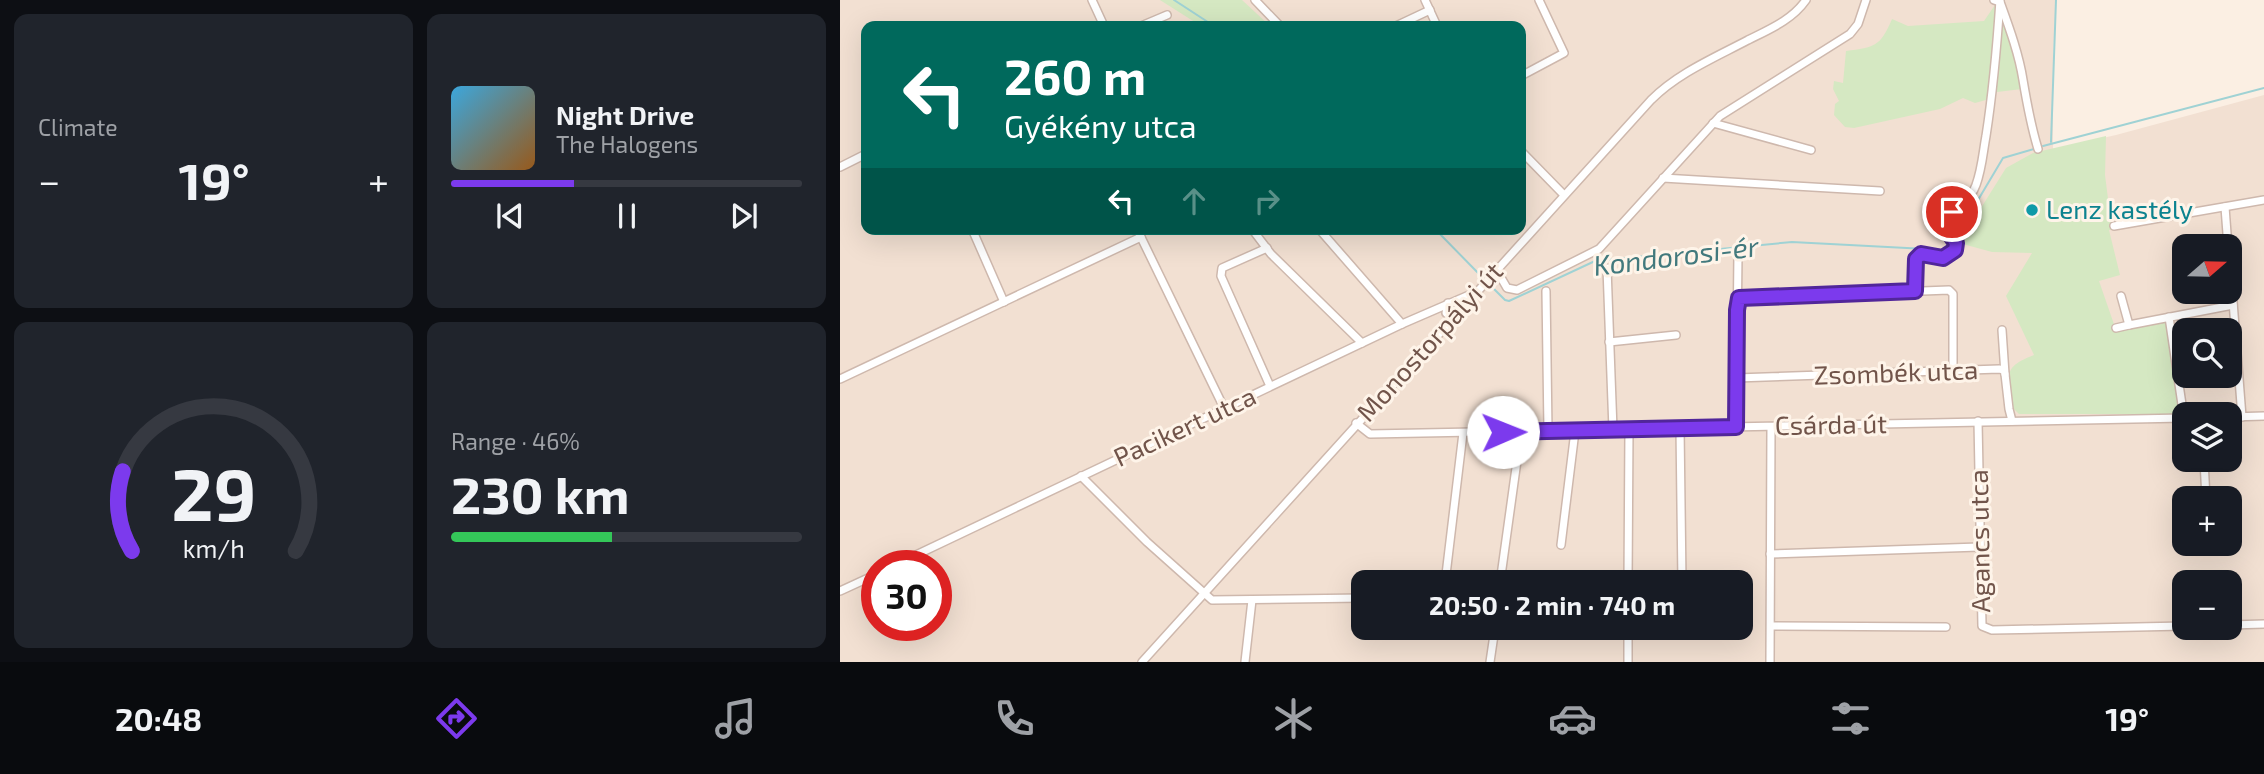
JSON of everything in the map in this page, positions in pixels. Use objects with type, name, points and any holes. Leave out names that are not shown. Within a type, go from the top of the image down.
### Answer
[{"type":"street","points":[[1092,0],[1102,21]]},
{"type":"street","points":[[1255,0],[1275,21]]},
{"type":"street","points":[[1425,0],[1435,21]]},
{"type":"street","points":[[1526,73],[1564,53],[1539,0]]},
{"type":"street","name":"Monostorpályi út","points":[[1142,662],[1661,89],[1694,68],[1783,22],[1799,10],[1806,0]]},
{"type":"street","points":[[1496,269],[1507,288],[1517,290],[1599,249],[1713,123],[1739,103],[1855,30],[1866,0]]},
{"type":"street","points":[[1998,1],[2017,56],[2038,149]]},
{"type":"street","points":[[1915,291],[1916,259],[1921,254],[1943,258],[1952,253],[1956,243],[1945,226],[1946,220],[1956,208],[1966,202],[1976,186],[1991,108],[1998,1]]},
{"type":"street","points":[[1407,21],[1430,10]]},
{"type":"street","points":[[1153,21],[1167,15]]},
{"type":"street","points":[[1713,123],[1811,150]]},
{"type":"street","points":[[1526,155],[1564,195]]},
{"type":"street","points":[[840,167],[861,157]]},
{"type":"street","points":[[1663,178],[1880,191]]},
{"type":"street","points":[[2113,226],[2264,200]]},
{"type":"street","points":[[2225,207],[2227,234]]},
{"type":"street","points":[[975,235],[1004,302]]},
{"type":"street","points":[[1257,235],[1362,343]]},
{"type":"street","points":[[1324,235],[1402,324]]},
{"type":"street","points":[[840,379],[1141,237],[1224,408]]},
{"type":"street","points":[[1267,248],[1222,268],[1221,276],[1270,387]]},
{"type":"street","points":[[1736,427],[1738,254]]},
{"type":"street","points":[[1607,268],[1613,430]]},
{"type":"street","points":[[1739,298],[1949,290],[1953,294],[1953,372]]},
{"type":"street","points":[[1546,291],[1548,431]]},
{"type":"street","name":"Pacikert utca","points":[[926,550],[1402,324],[1477,292]]},
{"type":"street","points":[[2121,296],[2129,325]]},
{"type":"street","points":[[1448,303],[1446,313],[1452,317],[1457,315]]},
{"type":"street","points":[[2116,328],[2233,305],[2241,402]]},
{"type":"street","points":[[2169,317],[2182,402]]},
{"type":"street","points":[[2002,330],[2005,374]]},
{"type":"street","points":[[1609,342],[1676,335]]},
{"type":"street","name":"Zsombék utca","points":[[1736,378],[1999,369],[2004,370],[2012,421]]},
{"type":"street","points":[[2242,417],[2264,416]]},
{"type":"street","name":"Csárda út","points":[[1356,423],[1370,434],[2172,418]]},
{"type":"street","name":"Agancs utca","points":[[1978,421],[1982,626],[1986,630],[2172,626]]},
{"type":"street","points":[[1770,662],[1771,426]]},
{"type":"street","points":[[1680,428],[1682,570]]},
{"type":"street","points":[[1628,570],[1629,430]]},
{"type":"street","points":[[1561,545],[1575,431]]},
{"type":"street","points":[[1502,570],[1521,432]]},
{"type":"street","points":[[1446,570],[1462,433]]},
{"type":"street","points":[[1081,476],[1147,542],[1212,600],[1351,598]]},
{"type":"street","points":[[1770,554],[1979,547]]},
{"type":"street","points":[[840,591],[861,581]]},
{"type":"street","points":[[1245,662],[1252,600]]},
{"type":"street","points":[[2242,625],[2264,625]]},
{"type":"street","points":[[1771,626],[1947,628]]},
{"type":"street","points":[[1490,662],[1493,640]]},
{"type":"street","points":[[1628,640],[1628,662]]},
{"type":"shaded area","points":[[840,0],[2056,0],[2053,149],[2264,95],[2264,662],[840,662]]},
{"type":"green space","points":[[1160,0],[1242,0],[1265,21],[1193,21]]},
{"type":"green space","points":[[1995,5],[2010,33],[2022,89],[1997,92],[1993,98],[1975,103],[1963,98],[1940,109],[1854,128],[1845,127],[1834,115],[1835,104],[1839,101],[1833,89],[1834,81],[1843,83],[1846,51],[1875,44],[1884,35],[1892,19],[1908,26],[1984,21]]},
{"type":"green space","points":[[2106,136],[2105,175],[2112,230],[2109,230],[2120,275],[2099,281],[2116,330],[2165,320],[2172,364],[2172,388],[2176,388],[2178,402],[2172,402],[2172,414],[2019,414],[2013,408],[2009,374],[2016,364],[2034,355],[2006,296],[2032,253],[1992,252],[1959,243],[2006,168],[2033,153]]},
{"type":"waterway","name":"Kondorosi-ér","points":[[1174,0],[1206,21]]},
{"type":"waterway","points":[[2051,142],[2056,0]]},
{"type":"waterway","name":"Kondorosi-ér","points":[[2043,146],[2264,88]]},
{"type":"waterway","name":"Kondorosi-ér","points":[[1956,237],[2003,158],[2034,149]]},
{"type":"waterway","name":"Kondorosi-ér","points":[[1441,235],[1483,278]]},
{"type":"waterway","name":"Kondorosi-ér","points":[[1490,285],[1509,301],[1595,261],[1792,242],[1945,250],[1951,247]]},
{"type":"place","name":"Lenz kastély","points":[[2032,210]]},
{"type":"route","points":[[1503,432],[1736,427],[1739,298],[1915,291],[1918,256],[1921,254],[1943,258],[1955,250],[1956,243],[1945,226],[1952,212]]}]
